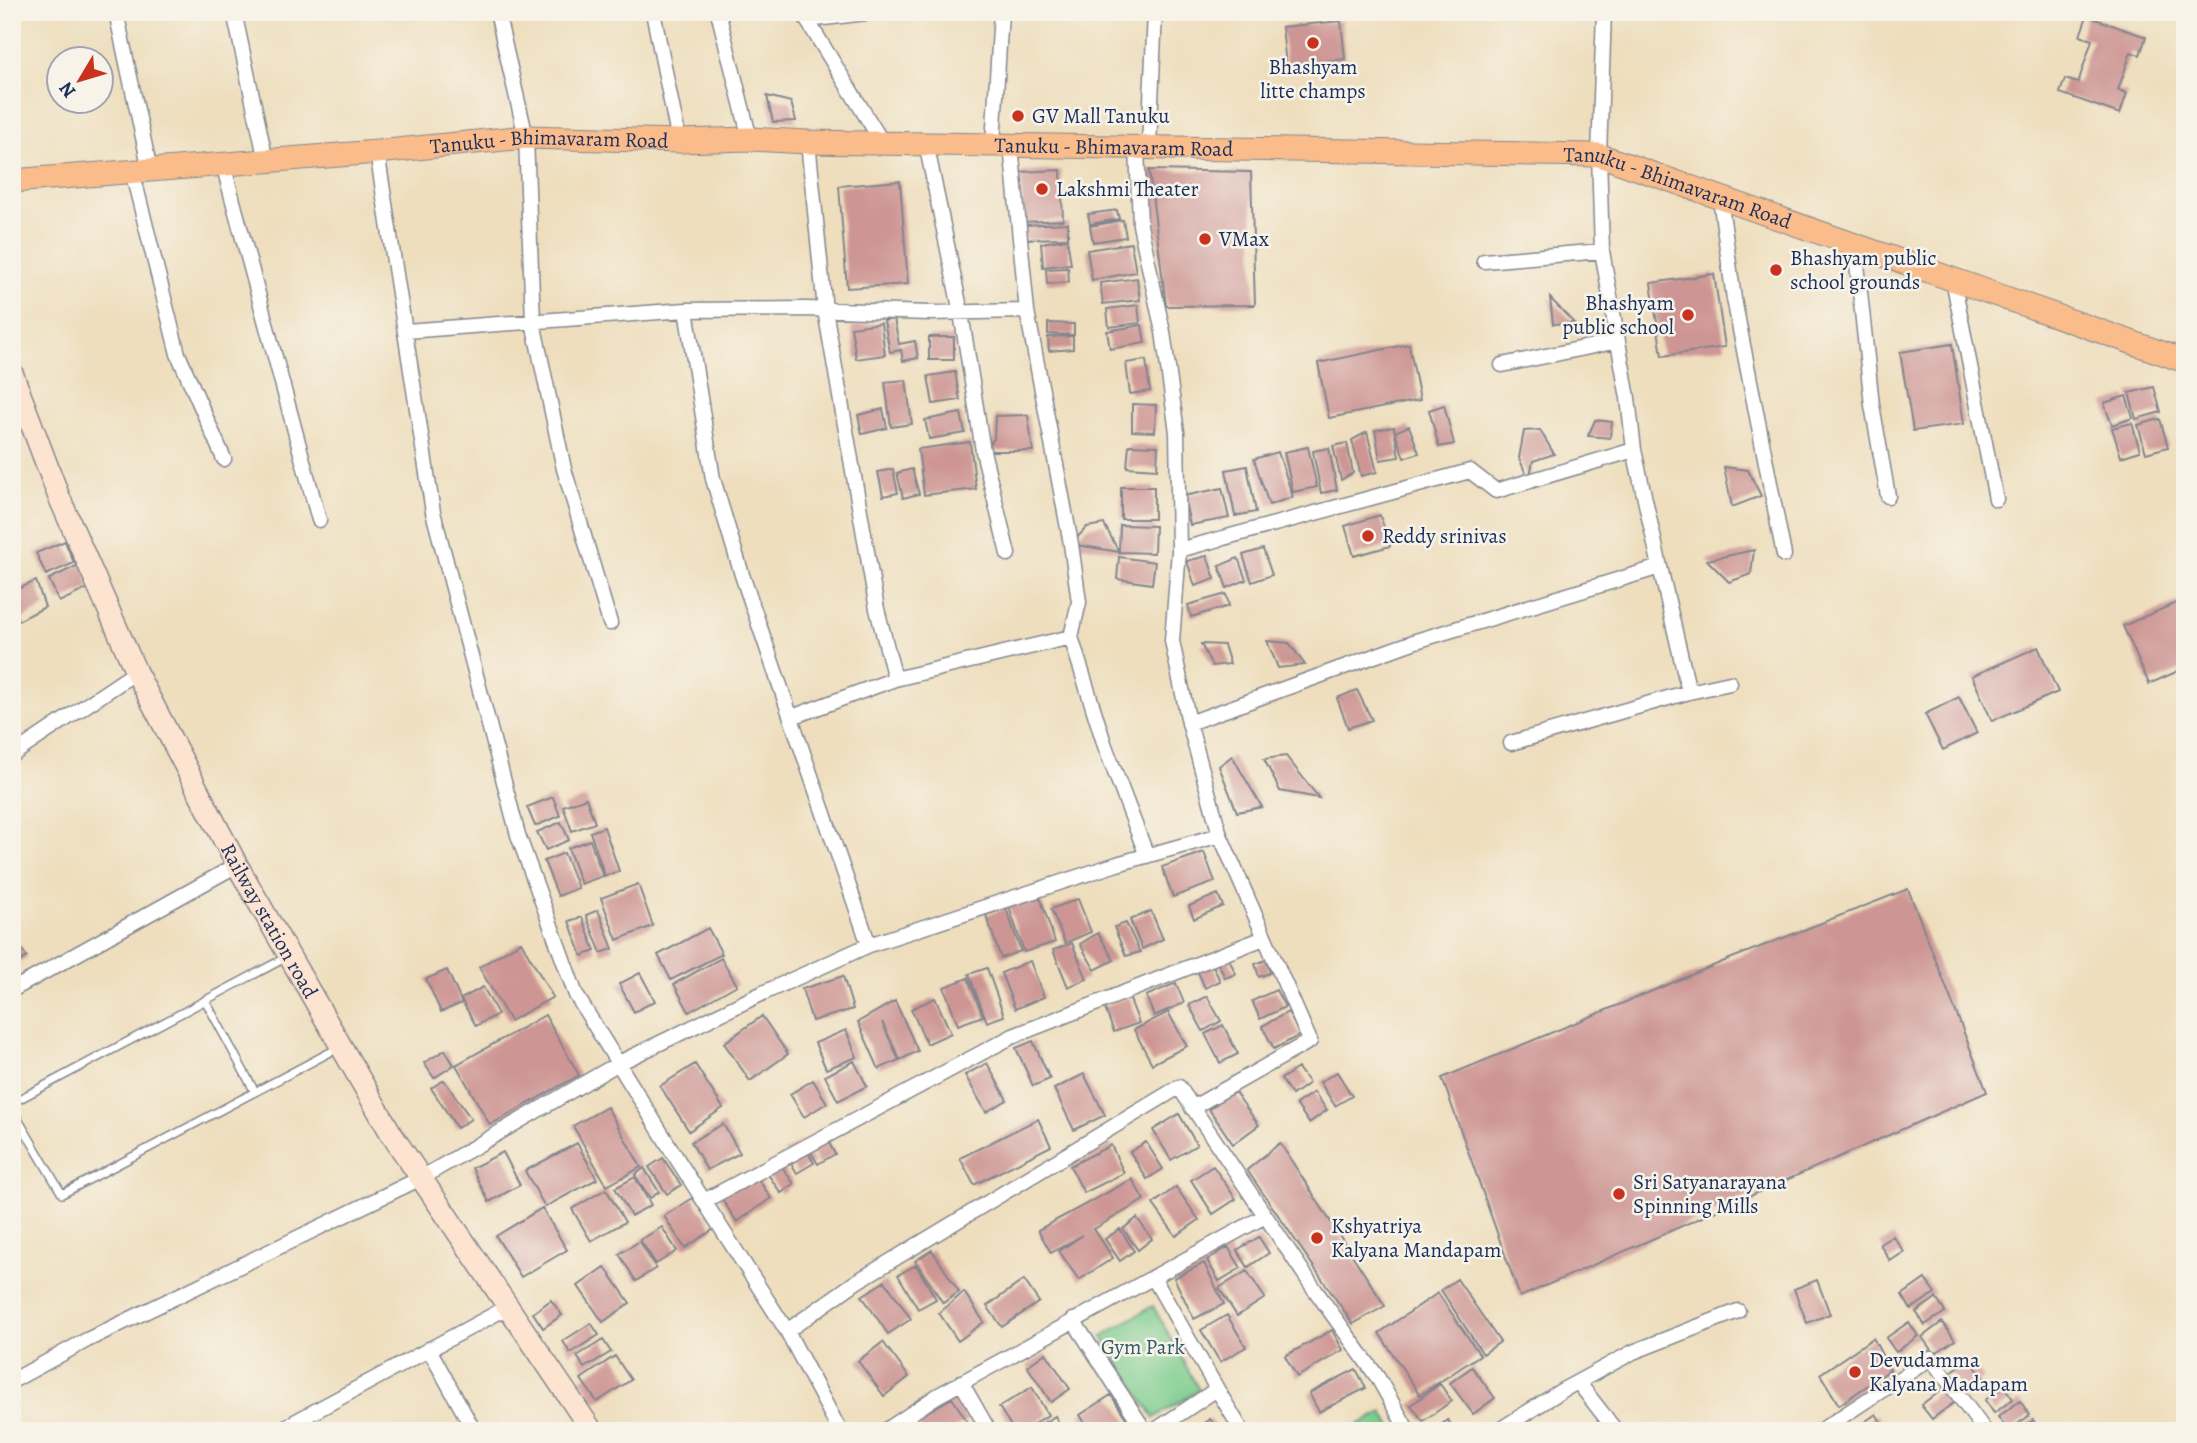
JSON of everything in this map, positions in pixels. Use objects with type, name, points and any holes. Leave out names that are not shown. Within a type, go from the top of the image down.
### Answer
[{"type":"main road","name":"Tanuku - Bhimavaram Road","points":[[12,181],[377,152],[526,137],[1599,155],[2185,361]]},
{"type":"street","points":[[116,12],[141,170],[178,354],[224,459]]},
{"type":"street","points":[[234,12],[266,161]]},
{"type":"street","points":[[497,12],[526,137],[533,322],[564,469],[610,623]]},
{"type":"street","points":[[653,12],[679,141]]},
{"type":"street","points":[[718,12],[750,139]]},
{"type":"street","points":[[874,12],[807,16],[881,142]]},
{"type":"street","points":[[1001,12],[1002,145],[1027,312],[1076,579],[1079,602],[1072,637],[1105,746],[1147,856]]},
{"type":"street","points":[[1154,12],[1143,147],[1140,225],[1163,332],[1177,432],[1179,550],[1172,641],[1189,723],[1220,835],[1310,1041],[1192,1108]]},
{"type":"street","points":[[1604,12],[1599,155],[1602,251],[1634,450],[1689,692]]},
{"type":"street","points":[[808,142],[825,310],[877,609],[895,679]]},
{"type":"street","points":[[926,143],[961,313],[983,451],[1008,554]]},
{"type":"street","points":[[377,152],[433,512],[518,835],[576,995],[787,1331],[839,1431]]},
{"type":"street","points":[[223,164],[319,520]]},
{"type":"street","points":[[1720,198],[1734,299],[1784,555]]},
{"type":"street","points":[[1855,245],[1872,405],[1888,496]]},
{"type":"street","points":[[1485,261],[1602,251]]},
{"type":"street","points":[[1953,279],[1996,499]]},
{"type":"street","points":[[406,331],[686,310],[1027,312]]},
{"type":"street","points":[[686,310],[713,479],[743,578],[869,945]]},
{"type":"street","points":[[1502,365],[1618,341]]},
{"type":"street","name":"Railway station road","points":[[12,373],[59,497],[136,672],[237,865],[392,1135],[592,1431]]},
{"type":"street","points":[[1179,550],[1470,471],[1496,491],[1634,450]]},
{"type":"street","points":[[1189,723],[1416,641],[1660,568]]},
{"type":"street","points":[[792,717],[895,679],[1072,637]]},
{"type":"street","points":[[12,755],[136,672]]},
{"type":"street","points":[[1511,743],[1689,692],[1730,683]]},
{"type":"street","points":[[12,1381],[87,1340],[421,1178],[619,1063],[869,945],[1220,835]]},
{"type":"street","points":[[12,990],[237,865]]},
{"type":"street","points":[[704,1201],[1013,1036],[1264,938]]},
{"type":"street","points":[[787,1331],[856,1282],[1179,1087],[1378,1378],[1408,1431]]},
{"type":"street","points":[[885,1431],[961,1382],[1265,1216]]},
{"type":"street","points":[[1153,1277],[1242,1431]]},
{"type":"street","points":[[278,1431],[508,1307]]},
{"type":"street","points":[[1498,1431],[1633,1352],[1738,1311]]},
{"type":"street","points":[[1073,1321],[1144,1431]]},
{"type":"street","points":[[429,1349],[474,1431]]},
{"type":"street","points":[[1820,1431],[1931,1358],[1985,1431]]},
{"type":"street","points":[[961,1382],[989,1431]]},
{"type":"street","points":[[1578,1382],[1616,1431]]},
{"type":"street","points":[[1154,1431],[1217,1390]]},
{"type":"lane","points":[[12,1103],[289,956]]},
{"type":"lane","points":[[205,1000],[255,1092]]},
{"type":"lane","points":[[12,1109],[62,1195],[341,1046]]},
{"type":"green space","name":"Gym Park","points":[[1153,1306],[1199,1390],[1154,1418],[1102,1336]]},
{"type":"green space","points":[[1383,1412],[1393,1431],[1346,1431]]},
{"type":"building","points":[[2087,16],[2146,37],[2140,55],[2131,52],[2118,90],[2127,93],[2120,114],[2060,93],[2065,79],[2078,83],[2092,40],[2080,36]]},
{"type":"building","name":"Bhashyam litte champs","points":[[1341,21],[1345,59],[1286,65],[1282,27]]},
{"type":"building","points":[[767,96],[791,102],[796,121],[773,122]]},
{"type":"building","points":[[1061,170],[1063,220],[1023,222],[1021,172]]},
{"type":"building","name":"VMax","points":[[1149,170],[1251,172],[1255,305],[1166,306]]},
{"type":"building","points":[[900,181],[908,284],[847,288],[839,186]]},
{"type":"building","points":[[1117,210],[1119,219],[1090,224],[1088,214]]},
{"type":"building","points":[[1123,220],[1126,237],[1093,242],[1090,226]]},
{"type":"building","points":[[1068,223],[1068,238],[1024,239],[1024,225]]},
{"type":"building","points":[[1067,239],[1071,264],[1043,267],[1041,243]]},
{"type":"building","points":[[1131,243],[1136,272],[1092,280],[1087,250]]},
{"type":"building","points":[[1068,268],[1069,282],[1047,284],[1046,269]]},
{"type":"building","name":"Bhashyam public school","points":[[1714,274],[1725,347],[1662,356],[1651,283]]},
{"type":"building","points":[[1137,278],[1140,300],[1103,304],[1100,283]]},
{"type":"building","points":[[1550,298],[1574,323],[1553,324]]},
{"type":"building","points":[[1138,305],[1140,323],[1109,327],[1107,309]]},
{"type":"building","points":[[894,319],[899,344],[915,341],[918,358],[903,361],[901,350],[890,352],[884,321]]},
{"type":"building","points":[[881,323],[885,355],[856,359],[851,327]]},
{"type":"building","points":[[1048,323],[1074,324],[1074,335],[1048,334]]},
{"type":"building","points":[[1142,325],[1145,343],[1110,349],[1107,331]]},
{"type":"building","points":[[1073,336],[1073,349],[1049,351],[1048,337]]},
{"type":"building","points":[[929,337],[954,337],[954,360],[929,360]]},
{"type":"building","points":[[1409,344],[1420,400],[1329,418],[1318,363]]},
{"type":"building","points":[[1952,344],[1964,424],[1913,431],[1900,352]]},
{"type":"building","points":[[1146,360],[1150,391],[1130,394],[1126,363]]},
{"type":"building","points":[[955,372],[960,400],[933,404],[928,376]]},
{"type":"building","points":[[906,380],[912,424],[891,427],[885,382]]},
{"type":"building","points":[[2154,387],[2161,412],[2136,419],[2129,393]]},
{"type":"building","points":[[2126,396],[2133,418],[2112,425],[2104,403]]},
{"type":"building","points":[[1132,404],[1156,405],[1155,432],[1132,431]]},
{"type":"building","points":[[1444,405],[1454,444],[1439,447],[1429,410]]},
{"type":"building","points":[[883,409],[887,428],[862,434],[858,415]]},
{"type":"building","points":[[961,413],[965,433],[929,439],[925,420]]},
{"type":"building","points":[[1028,415],[1033,451],[983,451],[994,439],[995,416]]},
{"type":"building","points":[[2160,419],[2168,447],[2146,453],[2138,425]]},
{"type":"building","points":[[1595,420],[1612,422],[1610,438],[1588,436]]},
{"type":"building","points":[[2132,423],[2140,451],[2121,457],[2112,428]]},
{"type":"building","points":[[1409,426],[1419,453],[1404,458],[1395,432]]},
{"type":"building","points":[[1394,427],[1399,457],[1380,460],[1375,430]]},
{"type":"building","points":[[1540,430],[1554,454],[1533,461],[1529,481],[1519,458],[1524,431]]},
{"type":"building","points":[[1367,432],[1377,472],[1361,476],[1352,440]]},
{"type":"building","points":[[970,442],[976,489],[924,495],[918,449]]},
{"type":"building","points":[[1347,443],[1353,473],[1341,480],[1333,446]]},
{"type":"building","points":[[1129,445],[1158,446],[1157,469],[1127,467]]},
{"type":"building","points":[[1308,447],[1317,487],[1293,492],[1284,452]]},
{"type":"building","points":[[1329,448],[1337,490],[1321,493],[1313,451]]},
{"type":"building","points":[[1278,452],[1293,497],[1269,505],[1254,459]]},
{"type":"building","points":[[1247,466],[1256,512],[1235,516],[1226,470]]},
{"type":"building","points":[[1724,467],[1748,470],[1761,496],[1732,507]]},
{"type":"building","points":[[893,469],[898,493],[883,496],[878,472]]},
{"type":"building","points":[[912,469],[919,494],[903,498],[897,473]]},
{"type":"building","points":[[1121,487],[1154,487],[1154,519],[1121,519]]},
{"type":"building","points":[[1222,488],[1229,518],[1190,525],[1184,496]]},
{"type":"building","name":"Reddy srinivas","points":[[1380,515],[1390,546],[1354,556],[1345,526]]},
{"type":"building","points":[[1104,524],[1119,552],[1071,544],[1087,527]]},
{"type":"building","points":[[1120,525],[1155,526],[1154,553],[1119,552]]},
{"type":"building","points":[[65,541],[74,563],[46,575],[36,553]]},
{"type":"building","points":[[1263,549],[1272,575],[1252,582],[1243,555]]},
{"type":"building","points":[[1754,550],[1751,574],[1729,582],[1707,560]]},
{"type":"building","points":[[1207,556],[1215,579],[1195,586],[1187,561]]},
{"type":"building","points":[[1119,557],[1155,562],[1152,584],[1117,579]]},
{"type":"building","points":[[1238,558],[1246,580],[1227,588],[1219,566]]},
{"type":"building","points":[[85,562],[89,588],[59,602],[49,579]]},
{"type":"building","points":[[36,581],[45,607],[18,621],[12,591]]},
{"type":"building","points":[[1226,594],[1229,606],[1191,617],[1188,605]]},
{"type":"building","points":[[2185,599],[2185,668],[2149,684],[2123,626]]},
{"type":"building","points":[[1267,641],[1289,643],[1305,665],[1278,668]]},
{"type":"building","points":[[1201,644],[1224,645],[1230,664],[1212,666]]},
{"type":"building","points":[[2038,647],[2058,692],[1992,721],[1972,676]]},
{"type":"building","points":[[1357,690],[1372,720],[1348,728],[1337,698]]},
{"type":"building","points":[[1959,697],[1977,733],[1943,750],[1925,714]]},
{"type":"building","points":[[1232,756],[1262,807],[1237,812],[1219,766]]},
{"type":"building","points":[[1286,756],[1319,798],[1280,791],[1264,759]]},
{"type":"building","points":[[553,797],[560,816],[535,826],[527,807]]},
{"type":"building","points":[[586,798],[595,823],[572,831],[563,806]]},
{"type":"building","points":[[561,822],[569,840],[546,850],[537,832]]},
{"type":"building","points":[[604,827],[619,871],[605,876],[590,832]]},
{"type":"building","points":[[590,840],[603,876],[581,884],[568,848]]},
{"type":"building","points":[[1204,852],[1215,882],[1173,897],[1162,867]]},
{"type":"building","points":[[564,853],[578,888],[558,896],[544,861]]},
{"type":"building","points":[[638,884],[653,926],[617,940],[601,898]]},
{"type":"building","name":"Sri Satyanarayana Spinning Mills","points":[[1908,889],[1987,1092],[1520,1297],[1442,1078],[1732,958]]},
{"type":"building","points":[[1218,894],[1223,906],[1194,919],[1189,906]]},
{"type":"building","points":[[1040,897],[1055,942],[1024,952],[1009,907]]},
{"type":"building","points":[[1078,899],[1091,932],[1065,943],[1051,909]]},
{"type":"building","points":[[1006,908],[1021,951],[1001,958],[986,915]]},
{"type":"building","points":[[598,910],[613,949],[601,953],[586,915]]},
{"type":"building","points":[[1151,911],[1163,939],[1142,949],[1130,920]]},
{"type":"building","points":[[582,917],[595,951],[582,956],[569,921]]},
{"type":"building","points":[[1126,923],[1140,952],[1126,956],[1114,927]]},
{"type":"building","points":[[708,928],[722,954],[671,980],[658,955]]},
{"type":"building","points":[[1098,933],[1114,960],[1095,970],[1080,944]]},
{"type":"building","points":[[12,935],[27,957],[12,966]]},
{"type":"building","points":[[521,942],[553,997],[510,1021],[479,967]]},
{"type":"building","points":[[1072,943],[1087,979],[1068,987],[1053,950]]},
{"type":"building","points":[[1225,951],[1236,974],[1225,978],[1215,955]]},
{"type":"building","points":[[721,958],[737,985],[689,1012],[674,984]]},
{"type":"building","points":[[1266,960],[1270,973],[1259,977],[1255,964]]},
{"type":"building","points":[[1030,961],[1044,997],[1015,1009],[1001,973]]},
{"type":"building","points":[[1211,961],[1220,981],[1205,988],[1196,968]]},
{"type":"building","points":[[987,968],[1004,1016],[987,1022],[969,974]]},
{"type":"building","points":[[447,970],[462,1003],[441,1012],[426,979]]},
{"type":"building","points":[[640,973],[655,1001],[634,1012],[619,984]]},
{"type":"building","points":[[843,976],[853,1009],[812,1021],[802,989]]},
{"type":"building","points":[[968,978],[983,1016],[958,1025],[944,987]]},
{"type":"building","points":[[1176,983],[1184,1003],[1154,1016],[1146,996]]},
{"type":"building","points":[[483,987],[498,1014],[476,1026],[461,999]]},
{"type":"building","points":[[1276,990],[1285,1007],[1260,1019],[1252,1001]]},
{"type":"building","points":[[1207,996],[1221,1021],[1203,1031],[1189,1005]]},
{"type":"building","points":[[1129,997],[1139,1023],[1114,1032],[1104,1006]]},
{"type":"building","points":[[935,998],[951,1033],[927,1044],[911,1009]]},
{"type":"building","points":[[895,1001],[918,1051],[900,1060],[882,1022],[899,1060],[879,1069],[858,1022]]},
{"type":"building","points":[[1168,1012],[1187,1046],[1152,1064],[1134,1030]]},
{"type":"building","points":[[1288,1012],[1300,1035],[1274,1049],[1262,1026]]},
{"type":"building","points":[[545,1015],[579,1075],[490,1125],[456,1065]]},
{"type":"building","points":[[762,1016],[788,1054],[750,1081],[724,1043]]},
{"type":"building","points":[[1223,1025],[1238,1054],[1220,1063],[1205,1034]]},
{"type":"building","points":[[846,1030],[857,1057],[826,1069],[815,1043]]},
{"type":"building","points":[[1033,1041],[1050,1079],[1033,1086],[1016,1048]]},
{"type":"building","points":[[445,1050],[454,1065],[434,1078],[424,1063]]},
{"type":"building","points":[[854,1061],[867,1086],[838,1101],[825,1076]]},
{"type":"building","points":[[987,1063],[1007,1100],[986,1112],[965,1075]]},
{"type":"building","points":[[695,1064],[723,1108],[689,1131],[660,1086]]},
{"type":"building","points":[[1298,1068],[1309,1083],[1292,1095],[1281,1079]]},
{"type":"building","points":[[1337,1072],[1352,1096],[1335,1106],[1320,1082]]},
{"type":"building","points":[[1084,1074],[1105,1115],[1074,1130],[1054,1089]]},
{"type":"building","points":[[444,1080],[471,1119],[457,1128],[431,1088]]},
{"type":"building","points":[[813,1080],[827,1103],[804,1117],[790,1094]]},
{"type":"building","points":[[1234,1091],[1259,1125],[1233,1144],[1209,1109]]},
{"type":"building","points":[[1314,1092],[1327,1110],[1309,1123],[1296,1104]]},
{"type":"building","points":[[607,1107],[641,1167],[607,1186],[573,1126]]},
{"type":"building","points":[[1179,1114],[1197,1145],[1171,1160],[1153,1130]]},
{"type":"building","points":[[1038,1119],[1051,1146],[974,1185],[960,1158]]},
{"type":"building","points":[[723,1124],[740,1153],[707,1170],[691,1142]]},
{"type":"building","points":[[822,1130],[835,1154],[818,1164],[804,1141]]},
{"type":"building","points":[[801,1141],[814,1163],[797,1173],[784,1152]]},
{"type":"building","points":[[1146,1142],[1163,1169],[1147,1179],[1130,1152]]},
{"type":"building","points":[[577,1143],[597,1179],[545,1207],[525,1171]]},
{"type":"building","name":"Kshyatriya Kalyana Mandapam","points":[[1280,1143],[1385,1306],[1353,1324],[1247,1170]]},
{"type":"building","points":[[1111,1145],[1124,1173],[1084,1193],[1070,1166]]},
{"type":"building","points":[[503,1152],[520,1185],[489,1202],[472,1168]]},
{"type":"building","points":[[663,1158],[681,1185],[667,1194],[649,1167]]},
{"type":"building","points":[[778,1161],[794,1184],[781,1193],[765,1170]]},
{"type":"building","points":[[1213,1166],[1236,1199],[1213,1214],[1191,1180]]},
{"type":"building","points":[[644,1168],[659,1192],[650,1198],[635,1175]]},
{"type":"building","points":[[754,1173],[771,1198],[737,1222],[720,1196]]},
{"type":"building","points":[[635,1177],[651,1205],[631,1216],[615,1188]]},
{"type":"building","points":[[1132,1179],[1144,1200],[1094,1229],[1113,1258],[1079,1280],[1059,1251],[1083,1235],[1051,1253],[1038,1230]]},
{"type":"building","points":[[1176,1187],[1199,1220],[1176,1236],[1153,1204]]},
{"type":"building","points":[[606,1189],[625,1222],[591,1241],[572,1209]]},
{"type":"building","points":[[693,1198],[714,1229],[685,1248],[664,1216]]},
{"type":"building","points":[[542,1208],[567,1250],[521,1277],[496,1236]]},
{"type":"building","points":[[1137,1218],[1152,1239],[1138,1250],[1123,1229]]},
{"type":"building","points":[[662,1227],[677,1251],[656,1264],[640,1240]]},
{"type":"building","points":[[1120,1229],[1134,1251],[1120,1261],[1105,1239]]},
{"type":"building","points":[[1893,1236],[1904,1252],[1890,1261],[1880,1244]]},
{"type":"building","points":[[1259,1237],[1269,1253],[1248,1267],[1237,1250]]},
{"type":"building","points":[[640,1241],[656,1268],[636,1281],[619,1254]]},
{"type":"building","points":[[1228,1247],[1241,1268],[1219,1281],[1207,1260]]},
{"type":"building","points":[[932,1250],[959,1292],[943,1303],[915,1261]]},
{"type":"building","points":[[1204,1263],[1224,1304],[1194,1319],[1174,1278]]},
{"type":"building","points":[[916,1265],[936,1299],[918,1309],[898,1275]]},
{"type":"building","points":[[605,1267],[630,1303],[603,1322],[578,1286]]},
{"type":"building","points":[[1247,1271],[1265,1298],[1237,1316],[1219,1288]]},
{"type":"building","points":[[1457,1279],[1500,1342],[1483,1354],[1441,1290]]},
{"type":"building","points":[[1925,1279],[1935,1293],[1911,1309],[1902,1295]]},
{"type":"building","points":[[1024,1280],[1039,1302],[1002,1327],[987,1306]]},
{"type":"building","points":[[1817,1280],[1830,1314],[1807,1323],[1794,1289]]},
{"type":"building","points":[[885,1281],[911,1319],[888,1334],[862,1296]]},
{"type":"building","points":[[964,1292],[984,1322],[958,1341],[939,1313]]},
{"type":"building","points":[[1438,1293],[1480,1355],[1420,1395],[1379,1333]]},
{"type":"building","points":[[1936,1298],[1945,1312],[1925,1325],[1916,1312]]},
{"type":"building","points":[[551,1300],[562,1315],[543,1328],[533,1313]]},
{"type":"building","points":[[1227,1315],[1246,1347],[1220,1362],[1201,1330]]},
{"type":"building","points":[[1909,1322],[1918,1336],[1896,1352],[1886,1338]]},
{"type":"building","points":[[1942,1322],[1955,1340],[1934,1354],[1922,1337]]},
{"type":"building","points":[[591,1323],[599,1335],[570,1353],[563,1341]]},
{"type":"building","points":[[1332,1330],[1343,1350],[1297,1377],[1285,1356]]},
{"type":"building","name":"Devudamma Kalyana Madapam","points":[[1873,1338],[1890,1370],[1839,1405],[1820,1374]]},
{"type":"building","points":[[603,1340],[611,1352],[584,1368],[577,1356]]},
{"type":"building","points":[[883,1342],[909,1377],[884,1396],[858,1361]]},
{"type":"building","points":[[1046,1353],[1070,1389],[1051,1402],[1027,1366]]},
{"type":"building","points":[[615,1356],[631,1380],[597,1402],[581,1379]]},
{"type":"building","points":[[1969,1359],[1984,1378],[1965,1392],[1950,1373]]},
{"type":"building","points":[[1472,1367],[1495,1398],[1473,1414],[1450,1383]]},
{"type":"building","points":[[1356,1369],[1366,1388],[1319,1412],[1309,1393]]},
{"type":"building","points":[[1440,1384],[1452,1401],[1423,1421],[1411,1405]]},
{"type":"building","points":[[1032,1387],[1048,1415],[1022,1431],[1014,1431],[999,1407]]},
{"type":"building","points":[[1945,1387],[1956,1401],[1932,1419],[1921,1405]]},
{"type":"building","points":[[2004,1387],[2013,1399],[1994,1413],[1985,1400]]},
{"type":"building","points":[[1111,1395],[1133,1429],[1090,1431],[1080,1415]]},
{"type":"building","points":[[952,1398],[967,1421],[951,1431],[922,1431],[915,1419]]},
{"type":"building","points":[[2020,1401],[2030,1415],[2008,1431],[1998,1417]]},
{"type":"building","points":[[1876,1414],[1887,1431],[1852,1431]]},
{"type":"building","points":[[1055,1416],[1064,1431],[1032,1431]]},
{"type":"building","points":[[1210,1419],[1219,1431],[1194,1431]]},
{"type":"building","points":[[1448,1420],[1456,1431],[1432,1431]]},
{"type":"building","points":[[2033,1420],[2040,1429],[2019,1431]]},
{"type":"place","name":"Bhashyam litte champs","points":[[1313,43]]},
{"type":"place","name":"GV Mall Tanuku","points":[[1018,116]]},
{"type":"place","name":"Lakshmi Theater","points":[[1042,189]]},
{"type":"place","name":"VMax","points":[[1205,239]]},
{"type":"place","name":"Bhashyam public school grounds","points":[[1776,270]]},
{"type":"place","name":"Bhashyam public school","points":[[1688,315]]},
{"type":"place","name":"Reddy srinivas","points":[[1368,536]]},
{"type":"place","name":"Sri Satyanarayana Spinning Mills","points":[[1619,1194]]},
{"type":"place","name":"Kshyatriya Kalyana Mandapam","points":[[1317,1238]]},
{"type":"place","name":"Devudamma Kalyana Madapam","points":[[1855,1372]]}]
